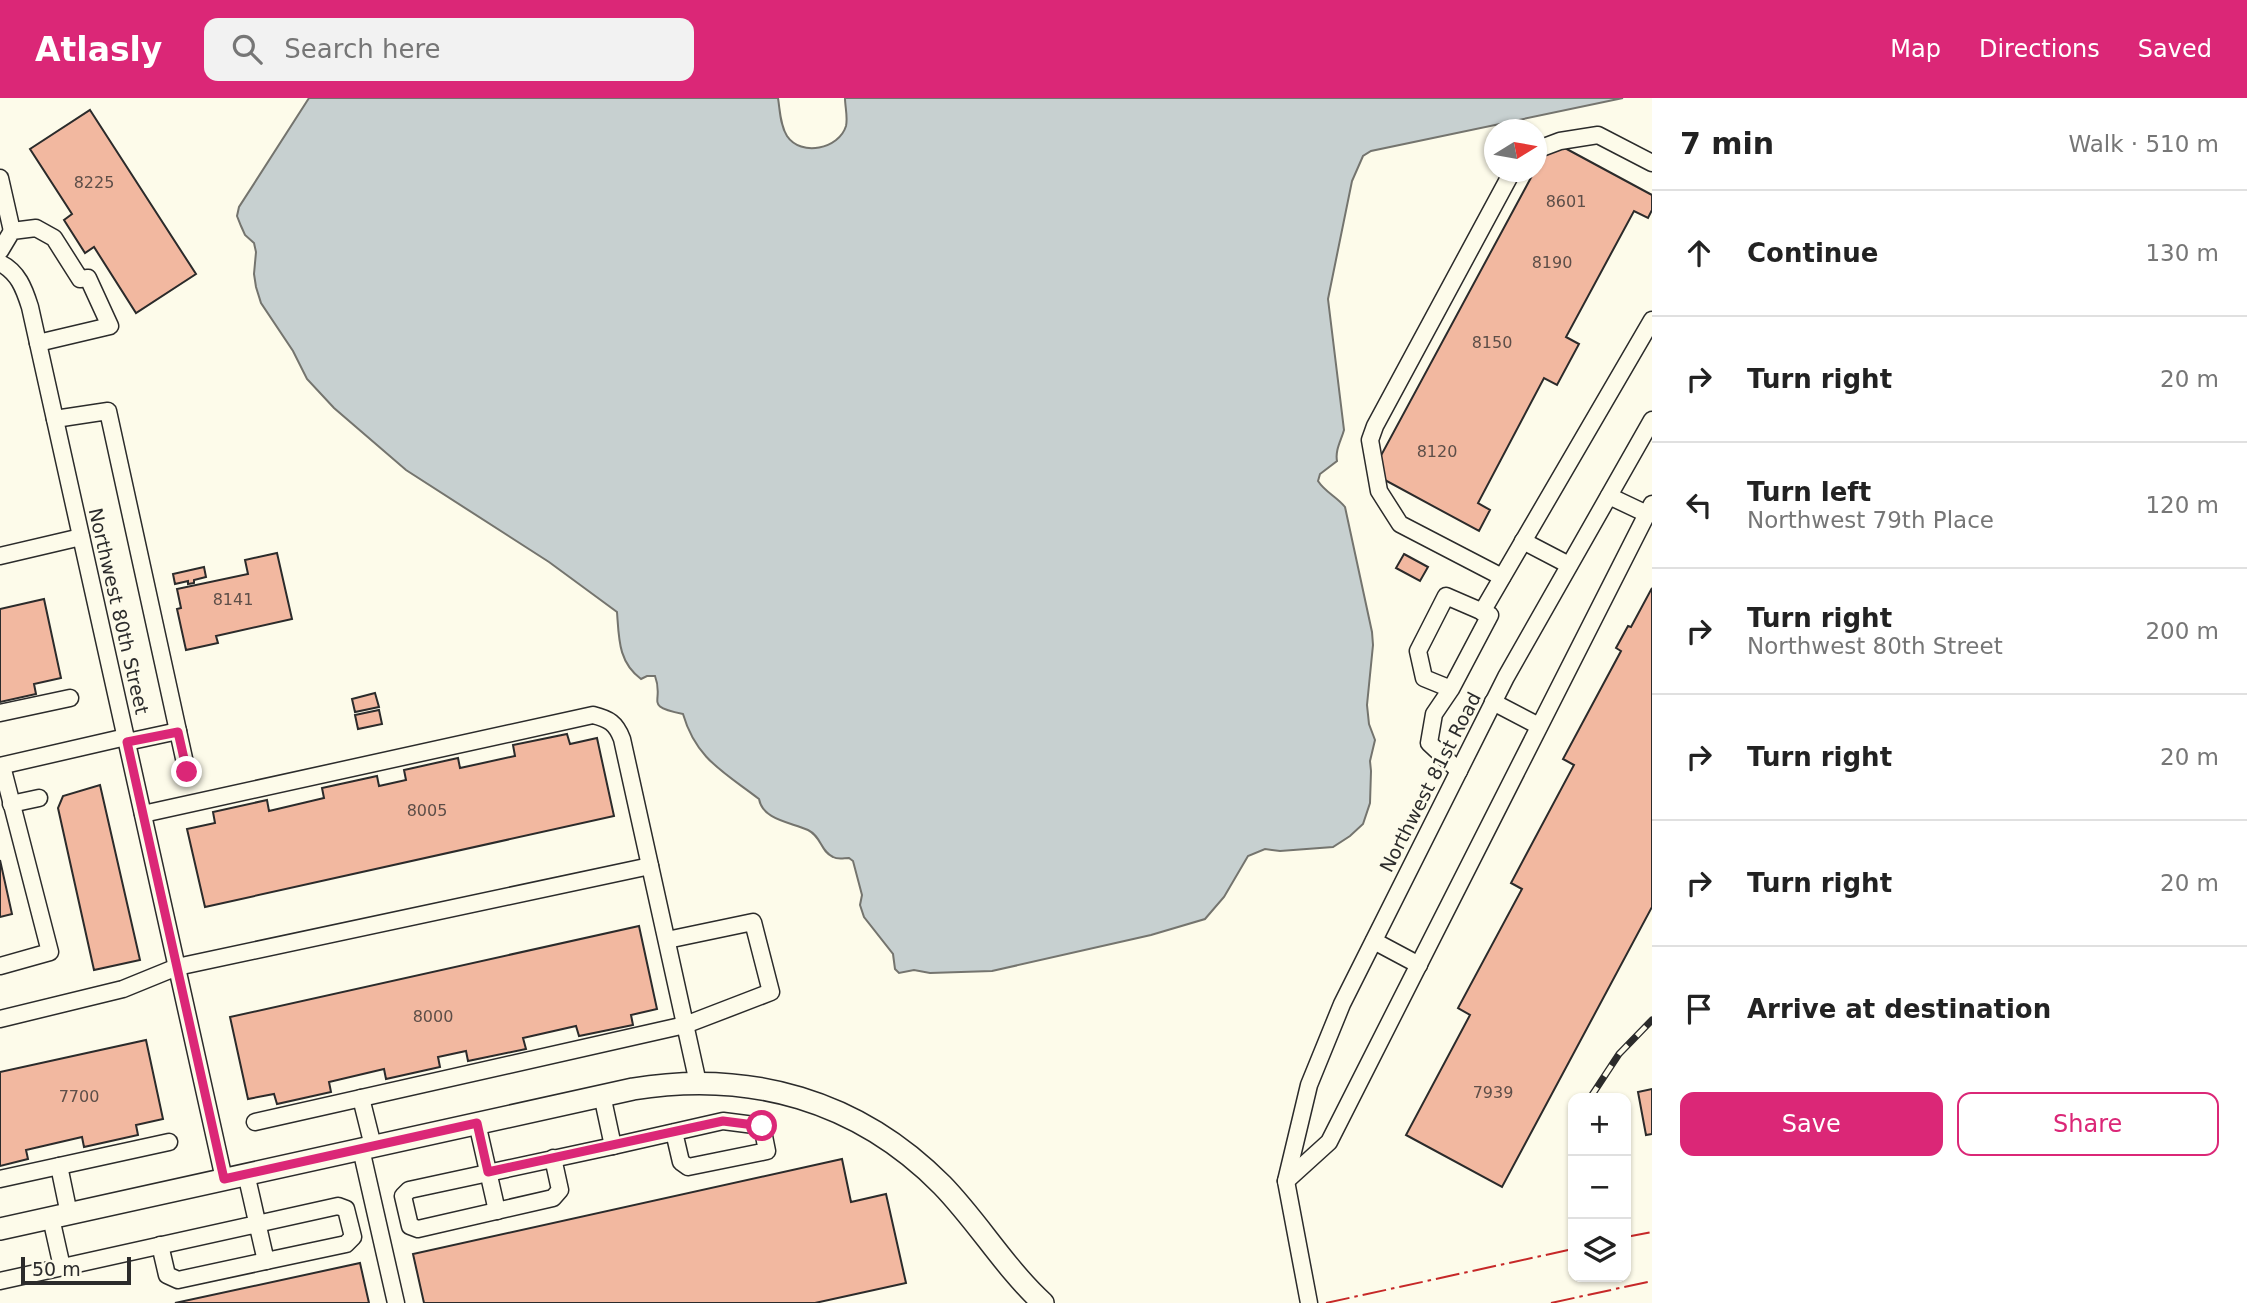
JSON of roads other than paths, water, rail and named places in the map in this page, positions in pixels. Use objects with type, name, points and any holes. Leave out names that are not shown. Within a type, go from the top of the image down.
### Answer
[{"type":"main road","points":[[0,1229],[602,1095],[658,1085],[698,1083],[752,1086],[797,1097],[844,1114],[888,1139],[942,1186],[1018,1277],[1044,1303]]},
{"type":"street","points":[[1547,146],[1598,135],[1652,163]]},
{"type":"street","points":[[0,177],[12,231],[1,259]]},
{"type":"street","points":[[1502,577],[1400,524],[1379,491],[1370,440],[1374,426],[1507,182]]},
{"type":"street","points":[[12,231],[36,228],[54,238],[80,279],[88,278],[110,326],[38,343]]},
{"type":"street","name":"Northwest 80th Street","points":[[1,259],[16,274],[25,289],[224,1179]]},
{"type":"street","points":[[1482,612],[1652,320]]},
{"type":"street","points":[[55,419],[108,411],[187,772]]},
{"type":"street","name":"Northwest 81st Road","points":[[1286,1181],[1309,1085],[1342,1004],[1493,702],[1652,420]]},
{"type":"street","points":[[1309,1303],[1286,1181],[1329,1142],[1649,509],[1609,496]]},
{"type":"street","points":[[0,556],[81,537]]},
{"type":"street","points":[[1523,541],[1569,565]]},
{"type":"street","points":[[1451,689],[1424,678],[1418,652],[1446,596],[1490,615],[1451,689],[1434,714],[1429,743],[1459,771]]},
{"type":"street","points":[[0,713],[70,698]]},
{"type":"street","points":[[1493,702],[1539,726]]},
{"type":"street","points":[[143,814],[593,715],[609,719],[617,727],[622,739],[698,1083]]},
{"type":"street","points":[[0,966],[50,952],[1,766],[178,732]]},
{"type":"street","points":[[11,804],[38,798]]},
{"type":"street","points":[[0,1019],[123,989],[177,967],[650,866]]},
{"type":"street","points":[[255,1122],[685,1025],[771,992],[753,922],[667,940]]},
{"type":"street","points":[[1374,941],[1419,965]]},
{"type":"street","points":[[602,1095],[613,1146]]},
{"type":"street","points":[[361,1098],[367,1148],[396,1303]]},
{"type":"street","points":[[553,1158],[560,1191],[553,1198],[418,1229],[410,1226],[403,1196],[409,1190],[488,1172],[553,1158],[613,1146],[674,1132],[723,1121],[762,1126],[767,1151],[688,1167],[681,1161],[674,1132]]},
{"type":"street","points":[[477,1123],[498,1211]]},
{"type":"street","points":[[0,1179],[169,1142]]},
{"type":"street","points":[[58,1166],[62,1267]]},
{"type":"street","points":[[246,1174],[266,1261]]},
{"type":"street","points":[[0,1281],[257,1223],[338,1206],[346,1209],[353,1237],[346,1244],[177,1280],[167,1275],[160,1245]]},
{"type":"railway","points":[[1593,1093],[1619,1054],[1652,1020]]}]
